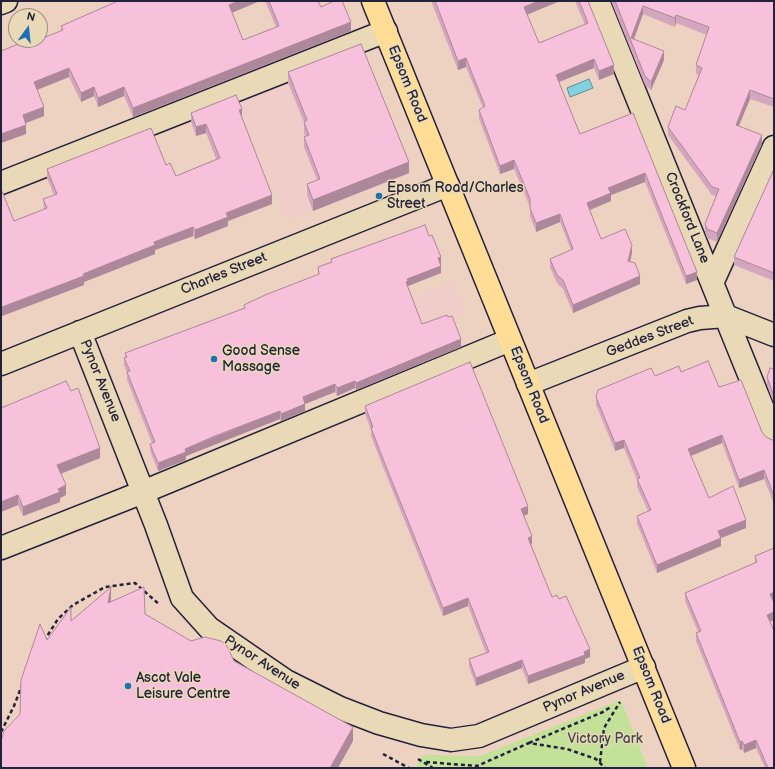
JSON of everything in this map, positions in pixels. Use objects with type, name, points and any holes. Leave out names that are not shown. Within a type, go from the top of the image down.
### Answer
[{"type":"main road","name":"Epsom Road","points":[[373,1],[684,768]]},
{"type":"street","points":[[1,3],[6,1]]},
{"type":"street","name":"Crockford Lane","points":[[598,1],[713,281],[774,436]]},
{"type":"street","points":[[1,183],[386,31]]},
{"type":"street","points":[[713,281],[774,146]]},
{"type":"street","name":"Charles Street","points":[[1,364],[448,185]]},
{"type":"street","name":"Geddes Street","points":[[528,384],[687,321],[711,316],[726,316],[774,335]]},
{"type":"street","name":"Pynor Avenue","points":[[80,332],[143,492],[182,598],[209,628],[286,681],[340,708],[378,723],[421,735],[451,740],[479,736],[644,667]]},
{"type":"street","points":[[1,548],[143,492],[510,340]]},
{"type":"path","points":[[44,643],[58,619],[73,605],[105,587],[135,583],[162,606]]},
{"type":"path","points":[[1,732],[14,706],[22,684]]},
{"type":"path","points":[[426,762],[477,767],[603,712],[621,700],[604,728],[600,763]]},
{"type":"path","points":[[529,743],[567,749],[596,759],[605,768]]},
{"type":"path","points":[[383,754],[409,768]]},
{"type":"path","points":[[415,757],[426,762],[433,768]]},
{"type":"shaded area","points":[[342,6],[411,174],[286,220],[220,56]]},
{"type":"shaded area","points":[[453,282],[466,313],[343,362],[329,329]]},
{"type":"green space","name":"Victory Park","points":[[621,700],[648,768],[415,768],[423,755],[480,756]]},
{"type":"water","points":[[589,79],[593,88],[570,97],[567,88]]},
{"type":"building","points":[[118,1],[238,1],[229,5],[243,40],[279,26],[269,1],[318,1],[321,7],[334,1],[342,1],[351,22],[133,108],[124,87],[98,98],[94,87],[81,93],[69,68],[34,82],[44,107],[23,115],[26,125],[1,134],[1,51],[8,48],[48,48],[48,36],[63,30],[61,26]]},
{"type":"building","points":[[435,1],[539,1],[524,7],[539,43],[588,23],[579,1],[588,1],[614,65],[599,71],[594,59],[556,75],[580,134],[633,113],[697,272],[686,276],[645,173],[608,188],[611,193],[587,203],[601,239],[625,229],[632,245],[628,261],[635,263],[640,276],[573,305],[563,280],[557,275],[550,259],[573,249],[560,214],[536,223],[530,208],[530,199],[514,160],[500,166],[479,110],[485,106],[466,58],[458,61]]},
{"type":"building","points":[[615,1],[774,1],[774,99],[750,90],[736,125],[762,135],[717,233],[707,229],[705,224],[719,189],[712,187],[668,127],[676,106],[685,110],[702,68],[696,65],[709,27],[676,15],[675,18],[643,6],[631,38],[664,51],[651,82],[645,76]]},
{"type":"building","points":[[361,44],[409,162],[313,200],[307,184],[320,179],[304,137],[309,135],[304,122],[307,120],[288,72]]},
{"type":"building","points":[[236,95],[242,109],[239,110],[272,195],[226,213],[228,217],[195,230],[193,227],[154,242],[155,245],[83,274],[84,276],[2,307],[1,309],[1,189],[14,221],[47,208],[43,199],[57,194],[47,169],[151,128],[166,165],[170,163],[176,176],[220,158],[206,124],[196,127],[191,113]]},
{"type":"building","points":[[774,169],[774,273],[734,257]]},
{"type":"building","points":[[425,225],[429,236],[432,235],[441,257],[438,258],[441,266],[407,279],[408,281],[406,282],[422,324],[447,315],[448,317],[452,316],[461,339],[356,383],[355,381],[337,388],[335,384],[303,397],[305,404],[281,414],[280,411],[215,436],[185,449],[186,452],[158,463],[150,444],[155,442],[127,372],[130,371],[124,358],[127,357],[125,353],[245,308],[244,305],[265,295],[319,274],[318,267],[332,262],[331,259]]},
{"type":"building","points":[[708,361],[719,387],[741,380],[762,432],[766,437],[774,440],[774,496],[764,470],[739,480],[722,435],[688,449],[709,498],[733,486],[746,520],[718,531],[721,538],[657,565],[637,516],[651,510],[637,479],[640,478],[624,440],[615,443],[596,397],[598,390],[651,368],[655,376],[679,366],[681,372]]},
{"type":"building","points":[[470,362],[528,506],[521,509],[532,536],[528,538],[552,597],[557,595],[559,599],[566,596],[590,649],[584,652],[585,655],[528,676],[522,660],[476,678],[469,659],[489,652],[468,598],[443,608],[371,428],[373,427],[365,406]]},
{"type":"building","points":[[770,368],[774,369],[774,396],[767,377]]},
{"type":"building","points":[[66,381],[71,391],[78,388],[100,448],[57,465],[66,485],[58,489],[60,492],[23,507],[18,495],[1,502],[1,408]]},
{"type":"building","points":[[774,548],[774,592],[770,594],[774,603],[774,612],[767,615],[774,631],[774,768],[768,768],[756,740],[744,745],[742,741],[740,742],[696,633],[701,631],[685,593],[757,562],[755,556]]},
{"type":"building","name":"Ascot Vale Leisure Centre","points":[[111,587],[108,603],[144,587],[145,614],[191,641],[205,637],[221,641],[227,646],[234,661],[353,727],[330,768],[1,768],[1,741],[4,731],[20,714],[21,680],[40,624],[47,640],[71,607],[71,621]]},
{"type":"place","name":"Epsom Road/Charles Street","points":[[379,196]]},
{"type":"place","name":"Good Sense Massage","points":[[214,359]]},
{"type":"place","name":"Ascot Vale Leisure Centre","points":[[128,686]]}]
